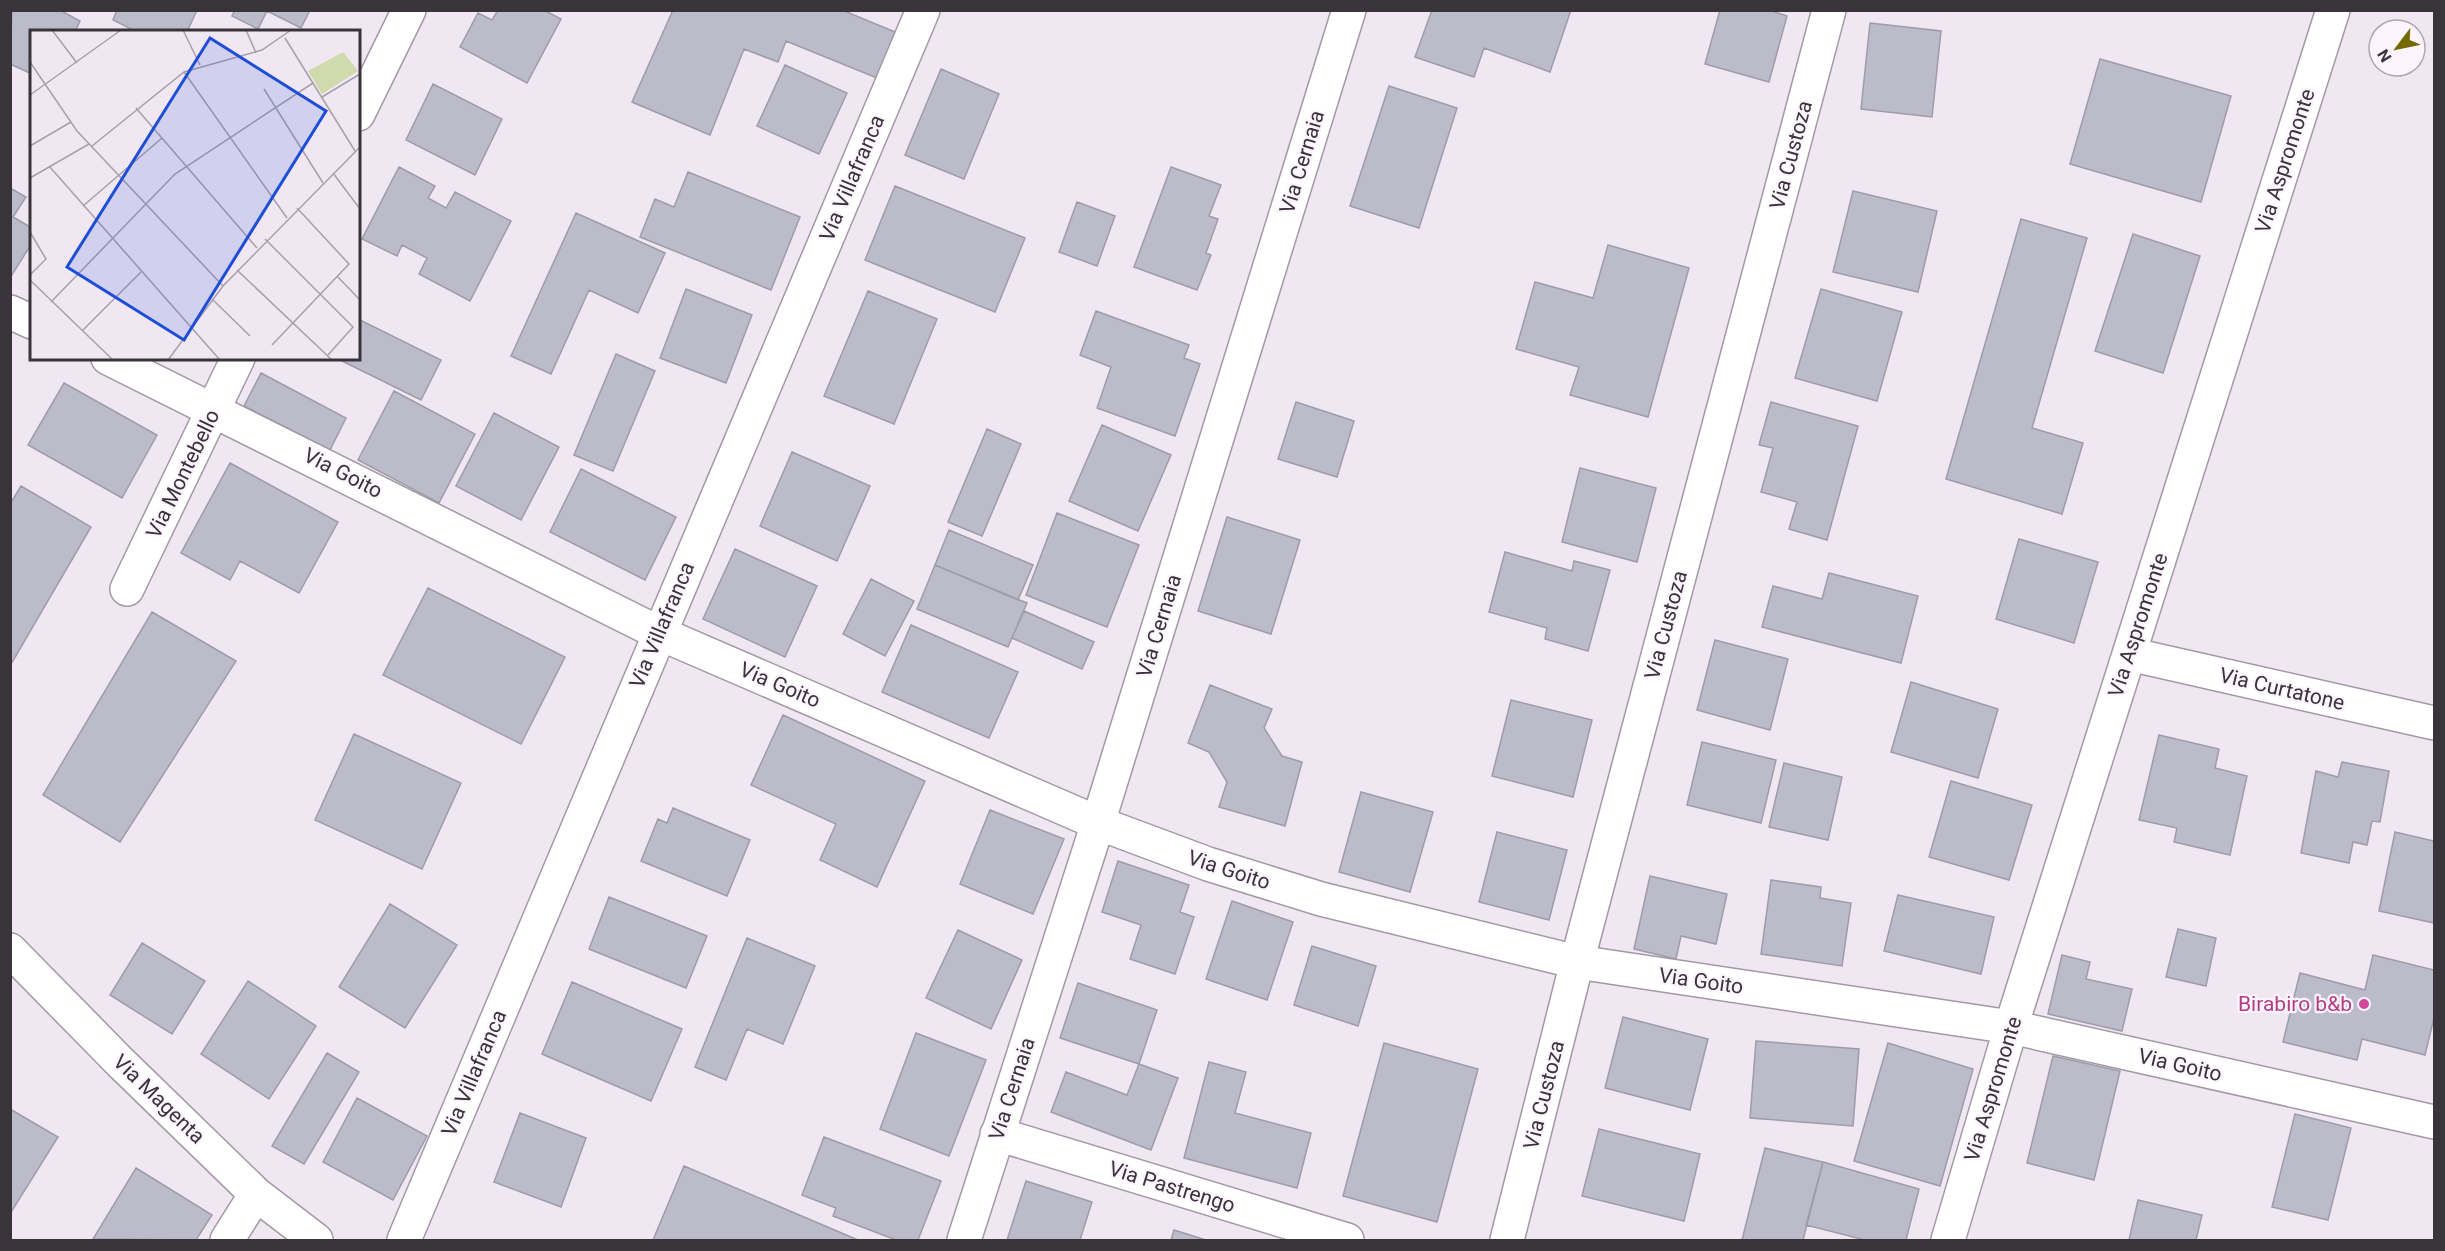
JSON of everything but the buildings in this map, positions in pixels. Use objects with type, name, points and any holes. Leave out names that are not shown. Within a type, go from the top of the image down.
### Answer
[{"type":"street","points":[[360,110],[409,10]]},
{"type":"street","name":"Via Villafranca","points":[[404,1240],[923,10]]},
{"type":"street","name":"Via Cernaia","points":[[964,1240],[1098,823],[1349,10]]},
{"type":"street","name":"Via Custoza","points":[[1507,1240],[1577,962],[1829,10]]},
{"type":"street","name":"Via Aspromonte","points":[[1948,1240],[2011,1027],[2333,10]]},
{"type":"street","points":[[10,312],[30,321]]},
{"type":"street","name":"Via Goito","points":[[112,360],[659,633],[1098,823],[1208,864],[1321,899],[1577,962],[2011,1027],[2434,1122]]},
{"type":"street","name":"Via Montebello","points":[[127,589],[237,360]]},
{"type":"street","name":"Via Curtatone","points":[[2129,654],[2434,723]]},
{"type":"street","name":"Via Magenta","points":[[10,950],[120,1062],[256,1194],[316,1240]]},
{"type":"street","name":"Via Pastrengo","points":[[997,1134],[1347,1240]]},
{"type":"street","points":[[227,1240],[256,1194]]},
{"type":"place","name":"Birabiro b&b","points":[[2364,1004]]}]
